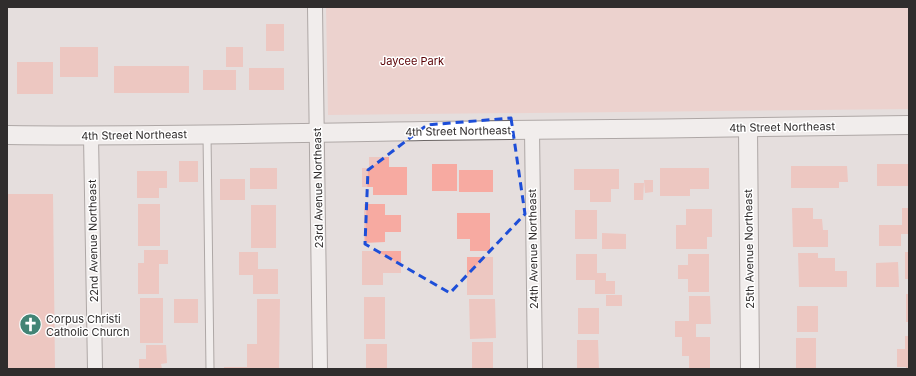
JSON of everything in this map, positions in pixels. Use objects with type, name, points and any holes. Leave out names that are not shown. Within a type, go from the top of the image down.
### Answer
[{"type":"street","name":"23rd Avenue Northeast","points":[[315,7],[320,369]]},
{"type":"street","name":"4th Street Northeast","points":[[7,135],[91,136],[909,125]]},
{"type":"street","name":"25th Avenue Northeast","points":[[748,128],[750,369]]},
{"type":"street","name":"24th Avenue Northeast","points":[[532,130],[535,369]]},
{"type":"street","name":"22nd Avenue Northeast","points":[[91,136],[95,369]]},
{"type":"lane","points":[[207,134],[210,369]]},
{"type":"highlighted area","points":[[511,118],[525,214],[450,293],[365,244],[368,170],[427,125]]},
{"type":"green space","name":"Jaycee Park","points":[[326,7],[909,7],[909,109],[328,115]]},
{"type":"building","points":[[266,24],[284,24],[284,51],[266,51]]},
{"type":"building","points":[[60,47],[98,47],[98,77],[60,77]]},
{"type":"building","points":[[226,47],[243,47],[243,67],[226,67]]},
{"type":"building","points":[[17,62],[53,62],[53,94],[17,94]]},
{"type":"building","points":[[114,66],[189,66],[189,93],[114,93]]},
{"type":"building","points":[[249,68],[284,68],[284,90],[249,90]]},
{"type":"building","points":[[203,70],[236,70],[236,90],[203,90]]},
{"type":"building","points":[[369,157],[389,157],[389,167],[407,167],[407,195],[373,195],[373,187],[362,187],[362,168],[369,168]]},
{"type":"building","points":[[179,161],[198,161],[198,182],[179,182]]},
{"type":"building","points":[[432,164],[457,164],[457,191],[432,191]]},
{"type":"building","points":[[877,164],[909,164],[909,186],[877,186]]},
{"type":"building","points":[[791,166],[847,166],[848,182],[839,182],[839,188],[791,188]]},
{"type":"building","points":[[250,168],[277,168],[277,189],[250,189]]},
{"type":"building","points":[[660,168],[709,168],[709,189],[690,189],[690,196],[660,196]]},
{"type":"building","points":[[574,169],[619,169],[619,189],[611,189],[611,202],[590,202],[590,190],[574,190]]},
{"type":"building","points":[[459,170],[493,170],[493,192],[459,192]]},
{"type":"building","points":[[137,171],[167,171],[167,188],[159,188],[159,198],[137,198]]},
{"type":"building","points":[[220,179],[245,179],[245,200],[220,200]]},
{"type":"building","points":[[644,180],[653,180],[653,192],[645,193]]},
{"type":"building","points":[[634,183],[644,183],[643,200],[634,200]]},
{"type":"building","name":"Corpus Christi Catholic Church","points":[[7,194],[53,194],[55,369],[7,369]]},
{"type":"building","points":[[138,204],[160,204],[160,246],[138,246]]},
{"type":"building","points":[[364,204],[385,204],[385,215],[401,215],[401,232],[385,232],[385,242],[364,243]]},
{"type":"building","points":[[251,205],[276,205],[276,248],[251,248]]},
{"type":"building","points":[[792,208],[813,208],[813,219],[822,219],[823,230],[828,230],[828,247],[793,247]]},
{"type":"building","points":[[902,208],[909,208],[909,234],[901,234],[901,246],[879,246],[879,225],[902,225]]},
{"type":"building","points":[[686,209],[712,209],[712,237],[707,237],[707,249],[676,249],[676,225],[686,225]]},
{"type":"building","points":[[575,210],[597,210],[597,239],[575,239]]},
{"type":"building","points":[[457,213],[490,213],[490,251],[470,251],[470,239],[457,239]]},
{"type":"building","points":[[602,233],[626,234],[626,249],[602,249]]},
{"type":"building","points":[[144,250],[168,250],[168,264],[159,264],[159,294],[138,294],[138,263],[144,263]]},
{"type":"building","points":[[362,251],[401,251],[401,273],[383,273],[383,285],[362,285]]},
{"type":"building","points":[[239,252],[258,252],[258,269],[278,269],[278,294],[253,294],[253,275],[239,275]]},
{"type":"building","points":[[905,252],[909,252],[909,279],[905,279]]},
{"type":"building","points":[[798,253],[818,253],[818,258],[835,258],[835,271],[847,271],[847,287],[799,287]]},
{"type":"building","points":[[576,254],[597,254],[597,273],[606,273],[606,281],[615,281],[615,294],[595,294],[595,280],[576,280]]},
{"type":"building","points":[[688,254],[709,254],[709,292],[688,292],[688,279],[678,279],[678,265],[688,265]]},
{"type":"building","points":[[467,257],[493,257],[493,295],[467,295]]},
{"type":"building","points":[[898,262],[899,287],[876,287],[876,263]]},
{"type":"building","points":[[906,294],[909,294],[909,322],[906,322]]},
{"type":"building","points":[[606,295],[622,295],[622,306],[606,306]]},
{"type":"building","points":[[689,296],[710,296],[711,324],[696,324],[696,337],[710,337],[710,369],[689,369],[689,356],[682,356],[682,337],[675,337],[675,321],[689,321]]},
{"type":"building","points":[[364,297],[385,297],[385,339],[364,339]]},
{"type":"building","points":[[140,298],[163,298],[163,343],[140,343]]},
{"type":"building","points":[[174,299],[198,299],[198,323],[174,323]]},
{"type":"building","points":[[257,299],[280,299],[279,369],[224,369],[224,367],[247,367],[247,344],[257,344]]},
{"type":"building","points":[[469,299],[495,299],[496,338],[470,339]]},
{"type":"building","points":[[797,306],[818,306],[818,332],[797,332]]},
{"type":"building","points":[[578,308],[599,308],[599,334],[578,334]]},
{"type":"building","points":[[905,336],[909,336],[909,369],[906,369],[906,367],[897,367],[897,349],[905,349]]},
{"type":"building","points":[[796,338],[816,338],[816,369],[796,369]]},
{"type":"building","points":[[577,340],[598,340],[599,369],[577,369]]},
{"type":"building","points":[[472,342],[493,342],[493,369],[472,369]]},
{"type":"building","points":[[366,344],[387,344],[387,369],[366,369]]},
{"type":"building","points":[[146,345],[166,345],[167,363],[161,364],[162,369],[139,369],[139,359],[146,359]]},
{"type":"place","name":"Corpus Christi Catholic Church","points":[[31,325]]}]
